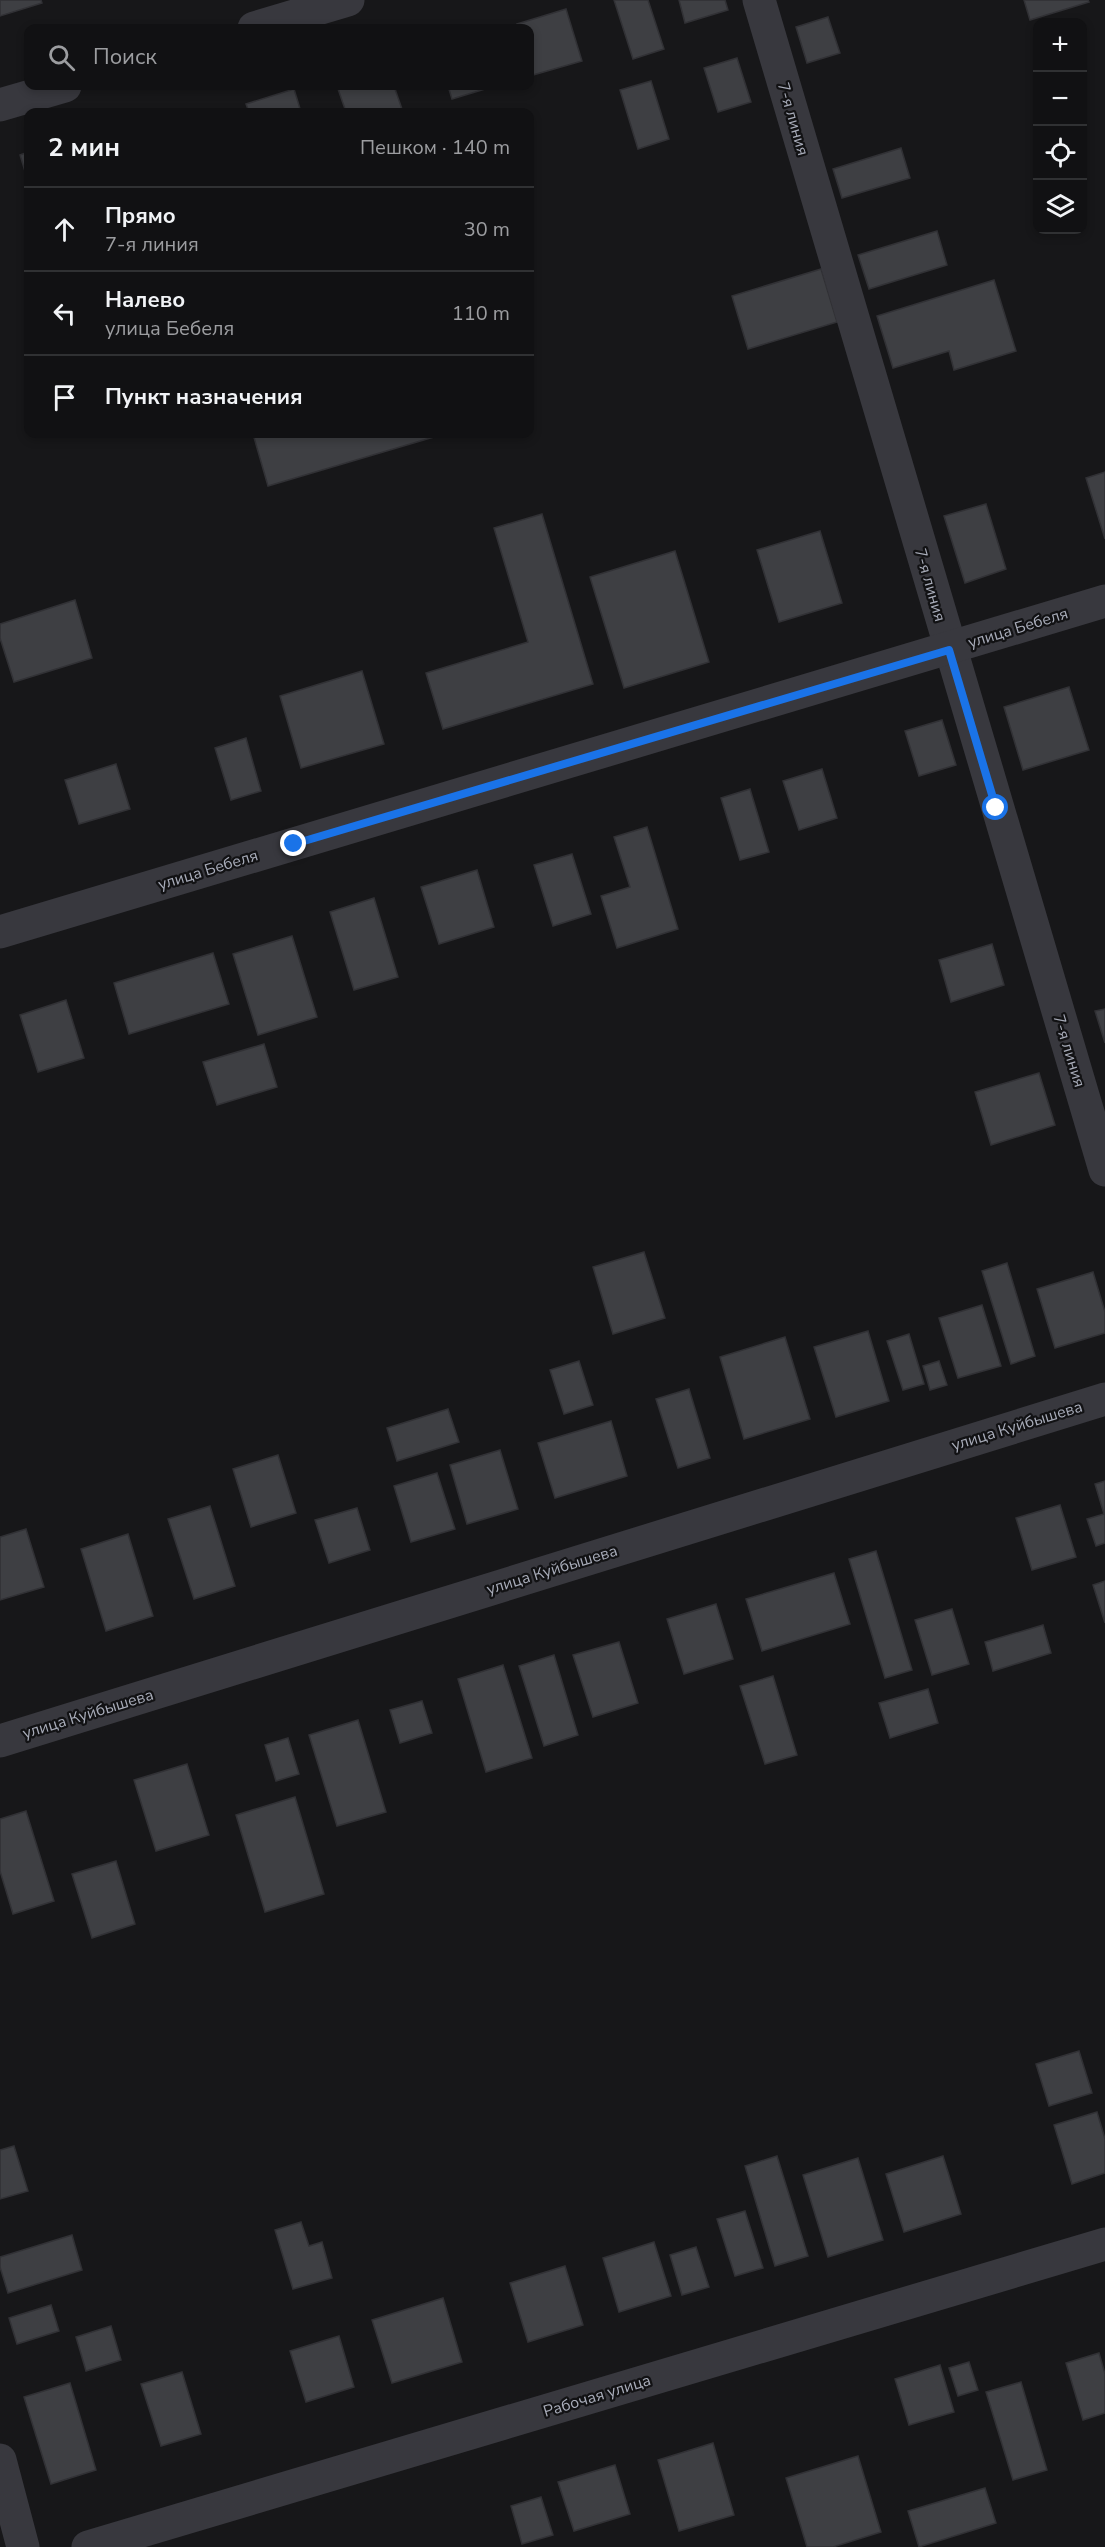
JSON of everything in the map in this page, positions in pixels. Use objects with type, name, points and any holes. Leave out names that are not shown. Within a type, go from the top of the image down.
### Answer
[{"type":"street","points":[[267,24],[348,0]]},
{"type":"street","name":"7-я линия","points":[[759,0],[949,650],[1105,1170]]},
{"type":"street","points":[[0,105],[51,90]]},
{"type":"street","name":"улица Бебеля","points":[[0,932],[1105,602]]},
{"type":"street","name":"улица Куйбышева","points":[[0,1741],[1105,1399]]},
{"type":"street","name":"Рабочая улица","points":[[88,2547],[1105,2244]]},
{"type":"street","points":[[0,2460],[22,2547]]},
{"type":"building","points":[[0,0],[41,0],[42,3],[0,16]]},
{"type":"building","points":[[614,0],[648,0],[664,49],[633,59]]},
{"type":"building","points":[[679,0],[725,0],[728,10],[685,23]]},
{"type":"building","points":[[1024,0],[1088,0],[1089,2],[1033,18],[1030,20]]},
{"type":"building","points":[[566,9],[582,61],[534,75],[534,24],[517,24]]},
{"type":"building","points":[[828,17],[840,53],[807,63],[796,27]]},
{"type":"building","points":[[737,58],[751,102],[718,112],[704,68]]},
{"type":"building","points":[[651,81],[669,139],[638,149],[620,90]]},
{"type":"building","points":[[294,90],[300,108],[248,108],[246,104]]},
{"type":"building","points":[[338,90],[395,90],[402,108],[345,108]]},
{"type":"building","points":[[449,90],[482,90],[452,99]]},
{"type":"building","points":[[901,148],[910,178],[842,198],[833,169]]},
{"type":"building","points":[[24,154],[24,168],[20,155]]},
{"type":"building","points":[[937,231],[947,265],[869,289],[858,255]]},
{"type":"building","points":[[821,269],[837,322],[748,349],[732,296]]},
{"type":"building","points":[[994,280],[1016,351],[954,370],[949,351],[893,368],[877,316]]},
{"type":"building","points":[[254,438],[430,438],[268,486]]},
{"type":"building","points":[[1105,472],[1105,539],[1086,478]]},
{"type":"building","points":[[986,504],[1006,569],[965,583],[944,516]]},
{"type":"building","points":[[542,514],[593,684],[443,729],[426,673],[528,642],[494,528]]},
{"type":"building","points":[[820,531],[842,603],[779,622],[757,550]]},
{"type":"building","points":[[675,551],[709,662],[624,688],[590,577]]},
{"type":"building","points":[[75,600],[92,658],[14,682],[0,638],[0,624]]},
{"type":"building","points":[[362,671],[384,744],[301,768],[280,696]]},
{"type":"building","points":[[1069,687],[1089,750],[1023,770],[1004,707]]},
{"type":"building","points":[[942,720],[956,765],[919,776],[905,731]]},
{"type":"building","points":[[246,738],[261,791],[231,800],[215,748]]},
{"type":"building","points":[[116,764],[130,809],[79,824],[65,780]]},
{"type":"building","points":[[822,769],[837,818],[799,830],[783,781]]},
{"type":"building","points":[[750,789],[769,852],[740,860],[721,798]]},
{"type":"building","points":[[647,827],[678,929],[617,948],[601,896],[630,887],[614,837]]},
{"type":"building","points":[[572,854],[591,914],[553,926],[534,865]]},
{"type":"building","points":[[477,870],[494,927],[439,944],[421,887]]},
{"type":"building","points":[[374,898],[398,977],[354,990],[330,912]]},
{"type":"building","points":[[292,936],[317,1017],[258,1035],[233,954]]},
{"type":"building","points":[[992,944],[1004,985],[951,1002],[939,960]]},
{"type":"building","points":[[213,953],[229,1004],[129,1034],[114,983]]},
{"type":"building","points":[[66,1000],[84,1058],[38,1072],[20,1015]]},
{"type":"building","points":[[1105,1009],[1105,1043],[1095,1011]]},
{"type":"building","points":[[264,1044],[277,1087],[217,1105],[203,1062]]},
{"type":"building","points":[[1039,1073],[1055,1125],[991,1145],[975,1092]]},
{"type":"building","points":[[644,1252],[665,1318],[613,1334],[593,1267]]},
{"type":"building","points":[[1007,1263],[1035,1356],[1011,1364],[982,1271]]},
{"type":"building","points":[[1093,1272],[1105,1312],[1105,1333],[1055,1348],[1037,1289]]},
{"type":"building","points":[[982,1305],[1001,1366],[958,1378],[939,1318]]},
{"type":"building","points":[[868,1331],[889,1401],[836,1417],[814,1347]]},
{"type":"building","points":[[909,1334],[924,1384],[903,1390],[887,1341]]},
{"type":"building","points":[[785,1337],[810,1419],[744,1439],[720,1357]]},
{"type":"building","points":[[579,1361],[593,1405],[564,1414],[550,1370]]},
{"type":"building","points":[[939,1361],[947,1385],[930,1390],[923,1366]]},
{"type":"building","points":[[689,1389],[710,1458],[678,1468],[656,1399]]},
{"type":"building","points":[[448,1409],[459,1442],[397,1461],[387,1428]]},
{"type":"building","points":[[611,1421],[627,1476],[555,1498],[538,1443]]},
{"type":"building","points":[[500,1450],[518,1509],[467,1524],[450,1465]]},
{"type":"building","points":[[278,1455],[296,1513],[251,1527],[233,1469]]},
{"type":"building","points":[[437,1473],[455,1529],[411,1542],[394,1486]]},
{"type":"building","points":[[1105,1481],[1105,1543],[1096,1546],[1087,1519],[1104,1514],[1095,1484]]},
{"type":"building","points":[[1060,1505],[1076,1557],[1032,1570],[1016,1518]]},
{"type":"building","points":[[210,1506],[235,1586],[194,1599],[168,1519]]},
{"type":"building","points":[[357,1508],[370,1550],[329,1563],[315,1520]]},
{"type":"building","points":[[26,1529],[44,1587],[0,1600],[0,1537]]},
{"type":"building","points":[[128,1534],[153,1616],[106,1631],[81,1549]]},
{"type":"building","points":[[876,1551],[912,1670],[885,1678],[849,1559]]},
{"type":"building","points":[[834,1573],[850,1624],[762,1651],[746,1599]]},
{"type":"building","points":[[1105,1581],[1105,1623],[1093,1585]]},
{"type":"building","points":[[716,1604],[733,1659],[684,1674],[667,1619]]},
{"type":"building","points":[[952,1609],[969,1664],[932,1675],[915,1620]]},
{"type":"building","points":[[1043,1625],[1051,1653],[993,1671],[985,1642]]},
{"type":"building","points":[[619,1642],[638,1703],[593,1717],[573,1655]]},
{"type":"building","points":[[554,1655],[578,1735],[544,1746],[519,1666]]},
{"type":"building","points":[[503,1665],[532,1758],[486,1772],[458,1679]]},
{"type":"building","points":[[773,1676],[797,1755],[765,1764],[740,1686]]},
{"type":"building","points":[[928,1689],[938,1723],[890,1738],[879,1703]]},
{"type":"building","points":[[422,1701],[432,1733],[400,1743],[390,1710]]},
{"type":"building","points":[[358,1720],[386,1812],[337,1826],[309,1735]]},
{"type":"building","points":[[288,1738],[299,1774],[276,1781],[265,1745]]},
{"type":"building","points":[[187,1764],[209,1835],[156,1851],[134,1780]]},
{"type":"building","points":[[295,1797],[324,1894],[265,1912],[236,1815]]},
{"type":"building","points":[[26,1811],[54,1901],[13,1914],[0,1871],[0,1819]]},
{"type":"building","points":[[116,1861],[135,1924],[92,1938],[72,1874]]},
{"type":"building","points":[[1079,2051],[1092,2093],[1049,2106],[1036,2064]]},
{"type":"building","points":[[1097,2112],[1105,2139],[1105,2173],[1072,2184],[1054,2125]]},
{"type":"building","points":[[14,2146],[28,2191],[0,2199],[0,2150]]},
{"type":"building","points":[[777,2156],[808,2256],[775,2266],[745,2166]]},
{"type":"building","points":[[943,2156],[961,2214],[904,2232],[886,2174]]},
{"type":"building","points":[[858,2158],[883,2240],[828,2257],[803,2175]]},
{"type":"building","points":[[745,2211],[763,2268],[735,2276],[717,2219]]},
{"type":"building","points":[[301,2222],[309,2246],[322,2242],[332,2278],[293,2289],[275,2230]]},
{"type":"building","points":[[72,2235],[82,2270],[8,2293],[0,2267],[0,2257]]},
{"type":"building","points":[[654,2242],[671,2296],[619,2312],[603,2258]]},
{"type":"building","points":[[696,2247],[709,2287],[682,2295],[670,2255]]},
{"type":"building","points":[[565,2266],[583,2325],[528,2342],[510,2283]]},
{"type":"building","points":[[443,2298],[462,2362],[392,2383],[372,2320]]},
{"type":"building","points":[[51,2305],[59,2331],[17,2344],[9,2318]]},
{"type":"building","points":[[111,2326],[121,2360],[86,2371],[76,2337]]},
{"type":"building","points":[[339,2336],[354,2387],[306,2402],[290,2351]]},
{"type":"building","points":[[1099,2353],[1105,2374],[1105,2413],[1083,2420],[1066,2363]]},
{"type":"building","points":[[969,2362],[978,2390],[958,2396],[949,2368]]},
{"type":"building","points":[[940,2365],[954,2412],[909,2425],[895,2379]]},
{"type":"building","points":[[182,2372],[201,2434],[161,2446],[141,2384]]},
{"type":"building","points":[[1021,2382],[1047,2470],[1013,2480],[986,2392]]},
{"type":"building","points":[[70,2383],[96,2470],[51,2484],[24,2397]]},
{"type":"building","points":[[713,2443],[734,2515],[679,2531],[658,2460]]},
{"type":"building","points":[[858,2456],[881,2532],[833,2547],[807,2547],[786,2478]]},
{"type":"building","points":[[615,2465],[630,2514],[574,2531],[558,2482]]},
{"type":"building","points":[[985,2488],[996,2523],[919,2547],[908,2511]]},
{"type":"building","points":[[541,2497],[553,2535],[522,2544],[511,2506]]},
{"type":"route","points":[[294,844],[949,650],[996,808]]}]
